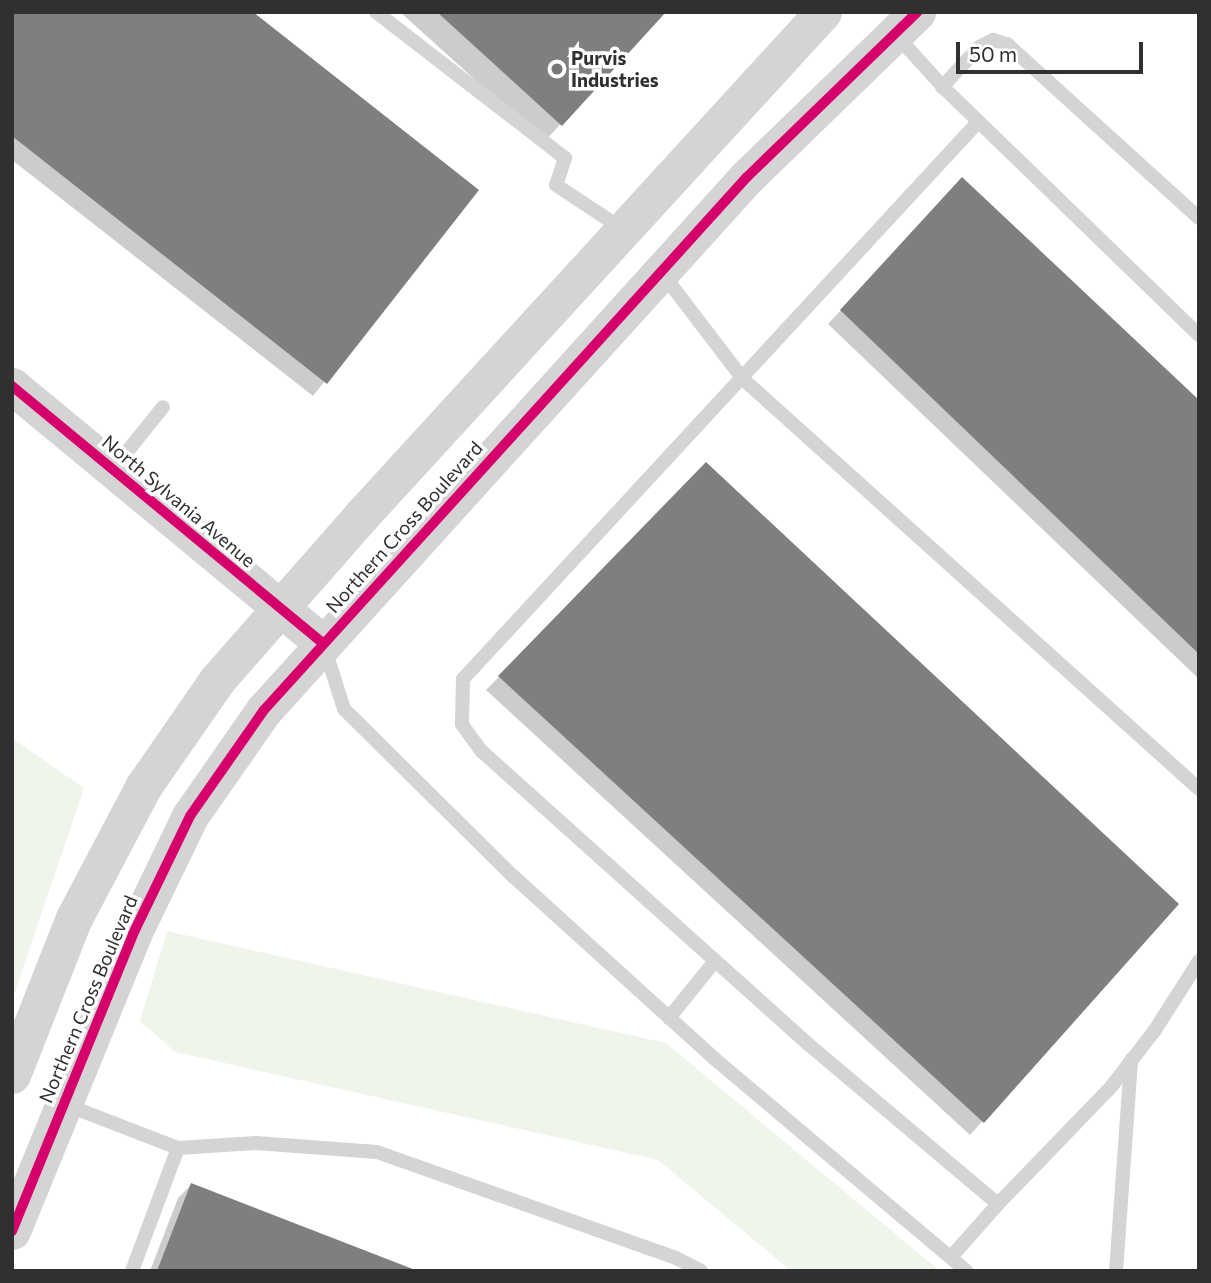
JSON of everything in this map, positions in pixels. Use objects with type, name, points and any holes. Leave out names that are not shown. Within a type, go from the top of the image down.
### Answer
[{"type":"street","name":"Northern Cross Boulevard","points":[[12,1074],[74,918],[144,786],[218,680],[823,12]]},
{"type":"street","name":"Northern Cross Boulevard","points":[[12,1231],[133,934],[190,816],[264,709],[747,177],[905,23]]},
{"type":"street","points":[[624,230],[661,272]]},
{"type":"street","name":"North Sylvania Avenue","points":[[12,386],[323,643]]},
{"type":"lane","points":[[376,12],[565,159],[556,185],[624,230]]},
{"type":"lane","points":[[905,23],[942,87],[1199,335]]},
{"type":"lane","points":[[942,87],[979,47],[993,40],[1007,44],[1199,218]]},
{"type":"lane","points":[[978,122],[463,679],[462,724],[482,752],[715,961],[998,1204]]},
{"type":"lane","points":[[661,272],[743,379],[1199,789]]},
{"type":"lane","points":[[113,469],[163,407]]},
{"type":"lane","points":[[323,643],[344,709],[513,876],[669,1018],[967,1271]]},
{"type":"lane","points":[[669,1018],[715,961]]},
{"type":"lane","points":[[951,1257],[1131,1060],[1199,961]]},
{"type":"lane","points":[[1116,1271],[1131,1060]]},
{"type":"lane","points":[[62,1104],[178,1148],[256,1143],[377,1152],[676,1258],[701,1271]]},
{"type":"lane","points":[[132,1271],[178,1148]]},
{"type":"shaded area","points":[[12,738],[84,788],[12,1001]]},
{"type":"shaded area","points":[[167,931],[666,1043],[940,1271],[791,1271],[658,1160],[175,1052],[140,1021]]},
{"type":"building","points":[[12,12],[253,12],[479,190],[327,384],[12,136]]},
{"type":"building","name":"Purvis Industries","points":[[437,12],[666,12],[562,126]]},
{"type":"building","points":[[962,177],[1199,400],[1199,654],[840,310]]},
{"type":"building","points":[[706,462],[1179,904],[984,1123],[498,676]]},
{"type":"building","points":[[191,1183],[418,1271],[157,1271]]},
{"type":"cycle path","points":[[12,1231],[133,934],[190,816],[264,710],[747,177],[917,12]]},
{"type":"cycle path","points":[[12,386],[323,643]]},
{"type":"place","name":"Purvis Industries","points":[[557,69]]}]
